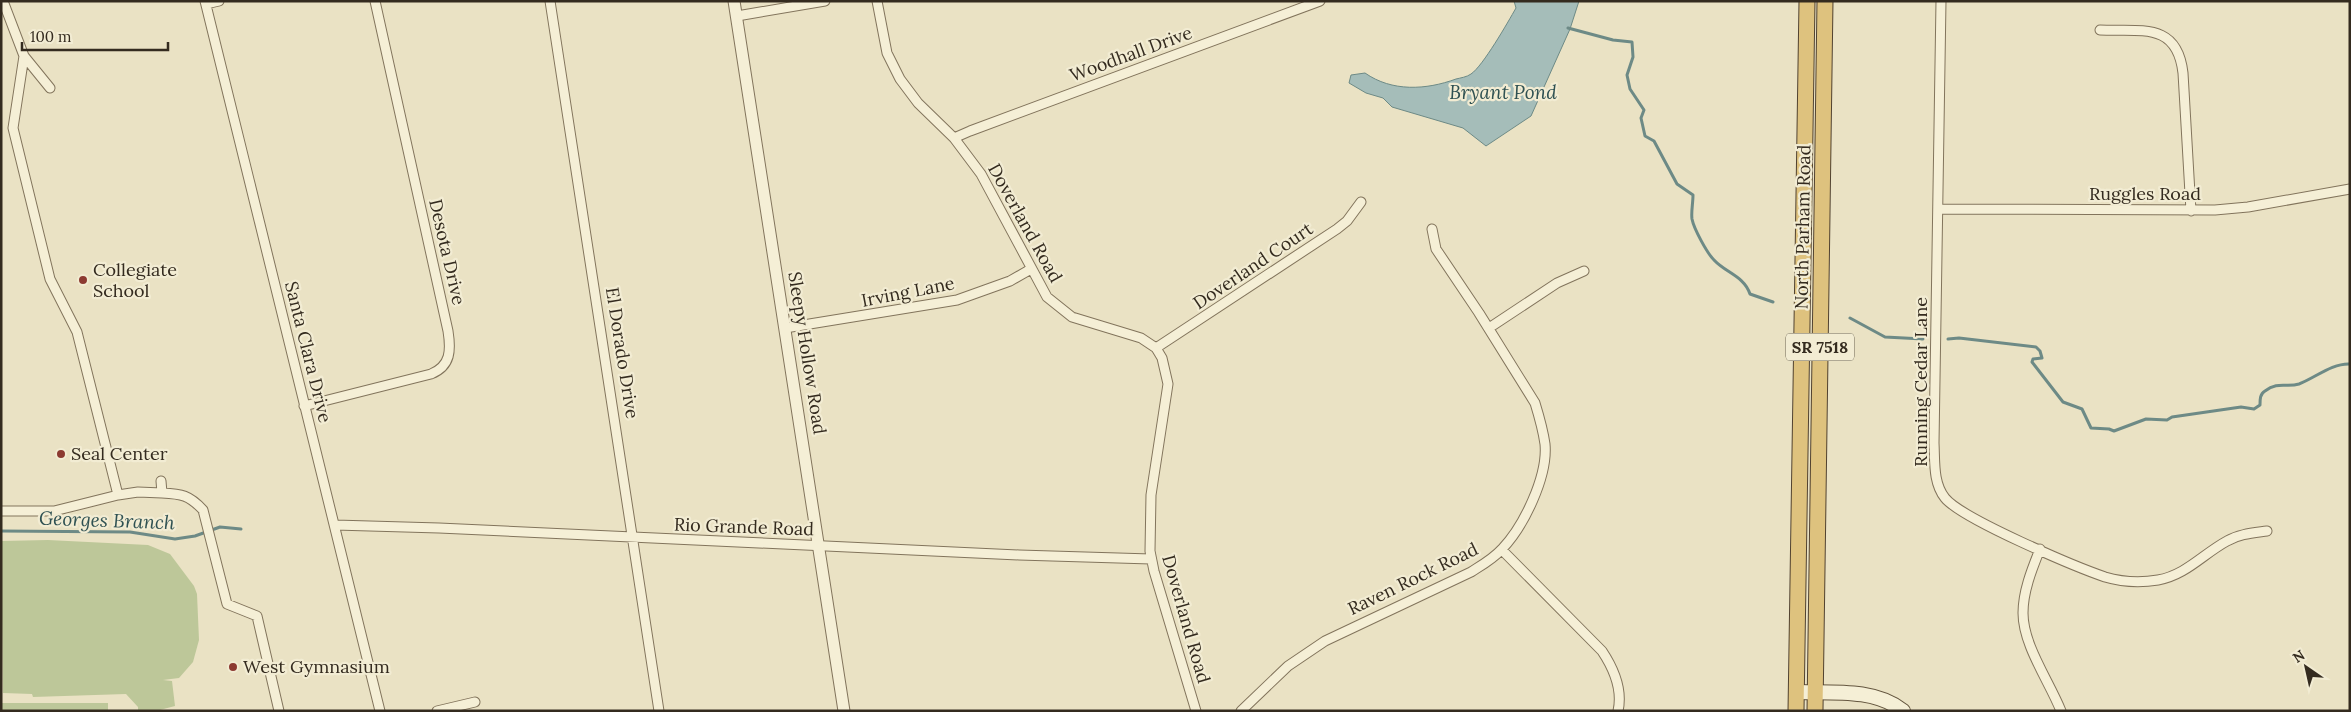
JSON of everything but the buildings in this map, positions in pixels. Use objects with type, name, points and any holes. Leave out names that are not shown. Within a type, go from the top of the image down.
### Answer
[{"type":"highway","name":"North Parham Road","points":[[1796,711],[1807,1]]},
{"type":"highway","name":"North Parham Road","points":[[1815,711],[1825,1]]},
{"type":"main road","points":[[1796,692],[1875,697],[1889,701],[1903,711]]},
{"type":"street","points":[[3,1],[24,56],[50,88]]},
{"type":"street","points":[[205,3],[219,1]]},
{"type":"street","name":"Desota Drive","points":[[304,406],[431,374],[443,368],[449,356],[448,332],[375,1]]},
{"type":"street","name":"El Dorado Drive","points":[[550,1],[634,538],[659,711]]},
{"type":"street","name":"Sleepy Hollow Road","points":[[734,1],[844,711]]},
{"type":"street","points":[[737,16],[825,1]]},
{"type":"street","name":"Doverland Road","points":[[877,1],[885,44],[900,79],[918,104],[954,138],[981,174],[1047,297],[1064,312],[1086,321],[1133,334],[1156,348],[1166,370],[1168,384],[1152,495],[1151,559],[1196,711]]},
{"type":"street","name":"Woodhall Drive","points":[[954,138],[1320,1]]},
{"type":"street","name":"Running Cedar Lane","points":[[1941,1],[1934,443],[1936,478],[1946,498],[1958,509],[2040,549],[2105,577],[2124,581],[2145,582],[2179,573],[2243,534],[2267,531]]},
{"type":"street","name":"Santa Clara Drive","points":[[205,3],[380,711]]},
{"type":"street","points":[[2100,30],[2136,30],[2159,34],[2171,41],[2179,54],[2183,73],[2191,211]]},
{"type":"street","points":[[24,56],[13,128],[50,279],[77,332],[118,495]]},
{"type":"street","name":"Ruggles Road","points":[[1939,209],[2191,211],[2248,207],[2350,189]]},
{"type":"street","name":"Doverland Court","points":[[1156,348],[1338,229],[1347,221],[1361,202]]},
{"type":"street","name":"Raven Rock Road","points":[[1241,711],[1288,666],[1325,641],[1471,572],[1502,550],[1518,527],[1536,490],[1545,445],[1535,403],[1489,328],[1436,249],[1432,229]]},
{"type":"street","name":"Irving Lane","points":[[785,328],[957,300],[1010,281],[1031,269]]},
{"type":"street","points":[[1489,328],[1557,283],[1584,271]]},
{"type":"street","points":[[136,481],[138,492]]},
{"type":"street","points":[[161,481],[162,493]]},
{"type":"street","points":[[1,511],[54,511],[138,492],[179,494],[192,498],[203,510],[208,524],[227,604],[257,616],[279,711]]},
{"type":"street","name":"Rio Grande Road","points":[[335,525],[1151,559]]},
{"type":"street","points":[[2040,549],[2025,594],[2023,615],[2028,638],[2061,711]]},
{"type":"street","points":[[1502,550],[1602,651],[1618,684],[1620,693],[1618,711]]},
{"type":"street","points":[[437,711],[475,702]]},
{"type":"green space","points":[[48,540],[148,545],[170,554],[194,586],[197,594],[199,640],[193,662],[179,678],[163,680],[172,681],[175,706],[156,711],[138,711],[138,707],[126,694],[33,697],[32,694],[3,693],[1,541]]},
{"type":"green space","points":[[1,703],[108,703],[108,711],[1,711]]},
{"type":"water","name":"Bryant Pond","points":[[1514,1],[1579,1],[1570,29],[1531,116],[1486,146],[1463,128],[1392,107],[1383,98],[1366,93],[1349,83],[1351,75],[1365,73],[1386,84],[1409,87],[1445,83],[1466,77],[1482,62],[1501,33],[1516,8]]},
{"type":"waterway","points":[[1568,28],[1613,40],[1632,42],[1633,57],[1627,75],[1630,89],[1644,110],[1641,118],[1645,136],[1654,141],[1677,184],[1693,195],[1692,219],[1701,241],[1714,260],[1744,283],[1750,294],[1773,302]]},
{"type":"waterway","points":[[1850,318],[1885,337],[1923,339]]},
{"type":"waterway","points":[[1948,339],[1959,338],[2036,347],[2040,351],[2042,358],[2033,359],[2032,362],[2063,402],[2082,409],[2091,428],[2114,431],[2146,419],[2167,420],[2172,417],[2241,407],[2254,409],[2260,405],[2263,392],[2274,386],[2299,384],[2330,368],[2350,364]]},
{"type":"waterway","name":"Georges Branch","points":[[1,531],[130,532],[175,539],[195,536],[220,527],[241,529]]},
{"type":"place","name":"Collegiate School","points":[[83,280]]},
{"type":"place","name":"Seal Center","points":[[61,454]]},
{"type":"place","name":"West Gymnasium","points":[[233,667]]}]
